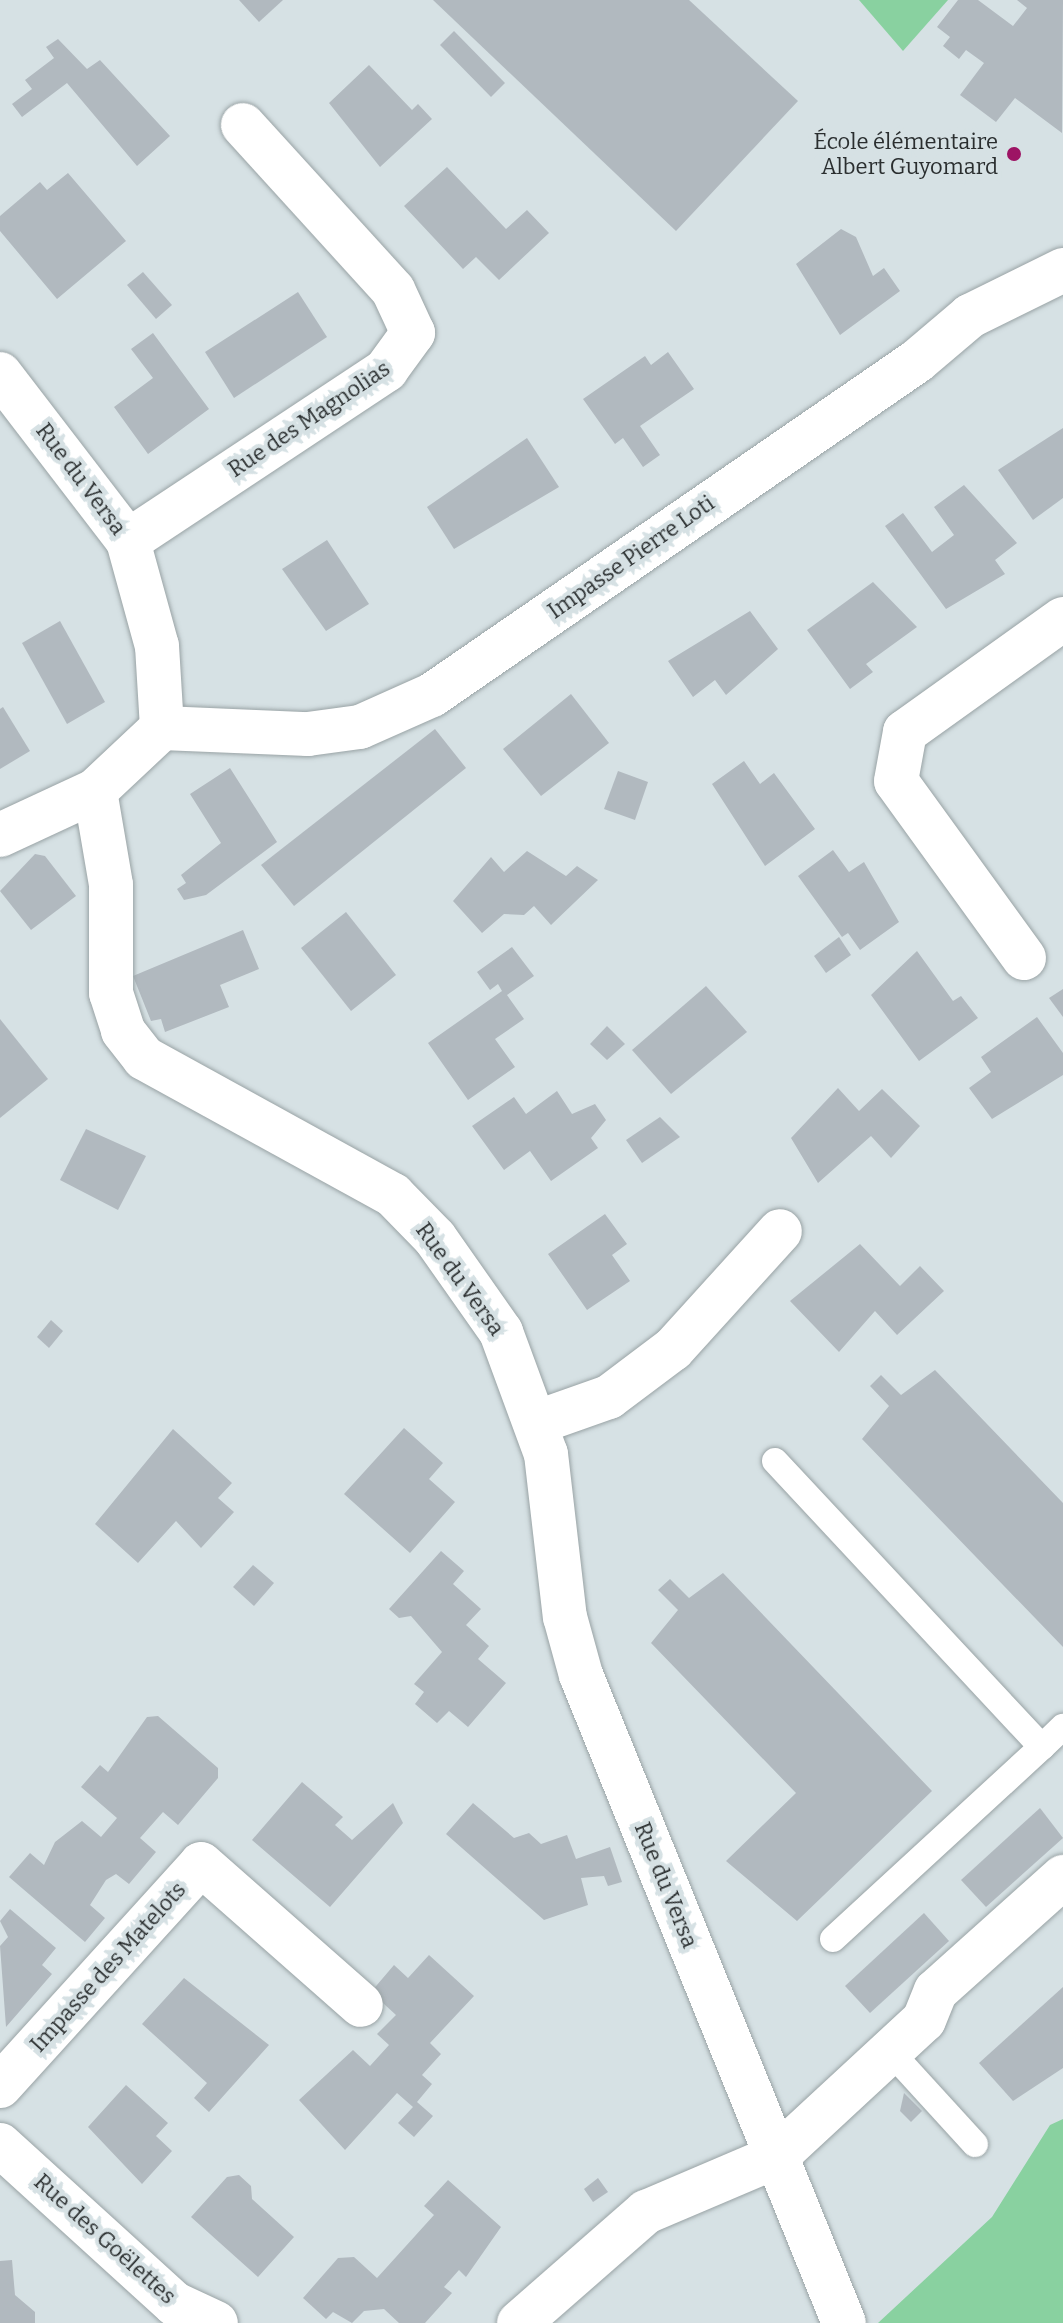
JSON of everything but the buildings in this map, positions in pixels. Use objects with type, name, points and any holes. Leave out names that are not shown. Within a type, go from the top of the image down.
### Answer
[{"type":"street","name":"Rue des Magnolias","points":[[128,541],[386,370],[413,333],[393,290],[243,125]]},
{"type":"street","name":"Impasse Pierre Loti","points":[[162,728],[308,734],[360,727],[432,695],[917,361],[970,316],[1063,270]]},
{"type":"street","name":"Rue du Versa","points":[[0,374],[128,541],[157,646],[162,728]]},
{"type":"street","points":[[1024,958],[896,781],[905,732],[1063,619]]},
{"type":"street","points":[[0,835],[95,791],[162,728]]},
{"type":"street","name":"Rue du Versa","points":[[95,791],[111,885],[111,993],[131,1044],[393,1195],[435,1238],[501,1332],[538,1422],[565,1617],[581,1675],[843,2321]]},
{"type":"street","points":[[538,1422],[609,1397],[673,1349],[780,1231]]},
{"type":"street","name":"Impasse des Matelots","points":[[0,2086],[201,1864],[361,2005]]},
{"type":"street","points":[[519,2323],[646,2212],[777,2156],[924,2020],[936,1991],[1063,1877]]},
{"type":"street","name":"Rue des Goëlettes","points":[[0,2145],[175,2304],[216,2323]]},
{"type":"lane","points":[[775,1461],[1042,1747]]},
{"type":"lane","points":[[833,1939],[1063,1727]]},
{"type":"lane","points":[[890,2051],[975,2144]]},
{"type":"green space","points":[[859,0],[948,0],[903,51]]},
{"type":"green space","points":[[1063,2119],[1063,2323],[878,2323],[992,2217],[1050,2125]]},
{"type":"place","name":"École élémentaire Albert Guyomard","points":[[1014,154]]}]
